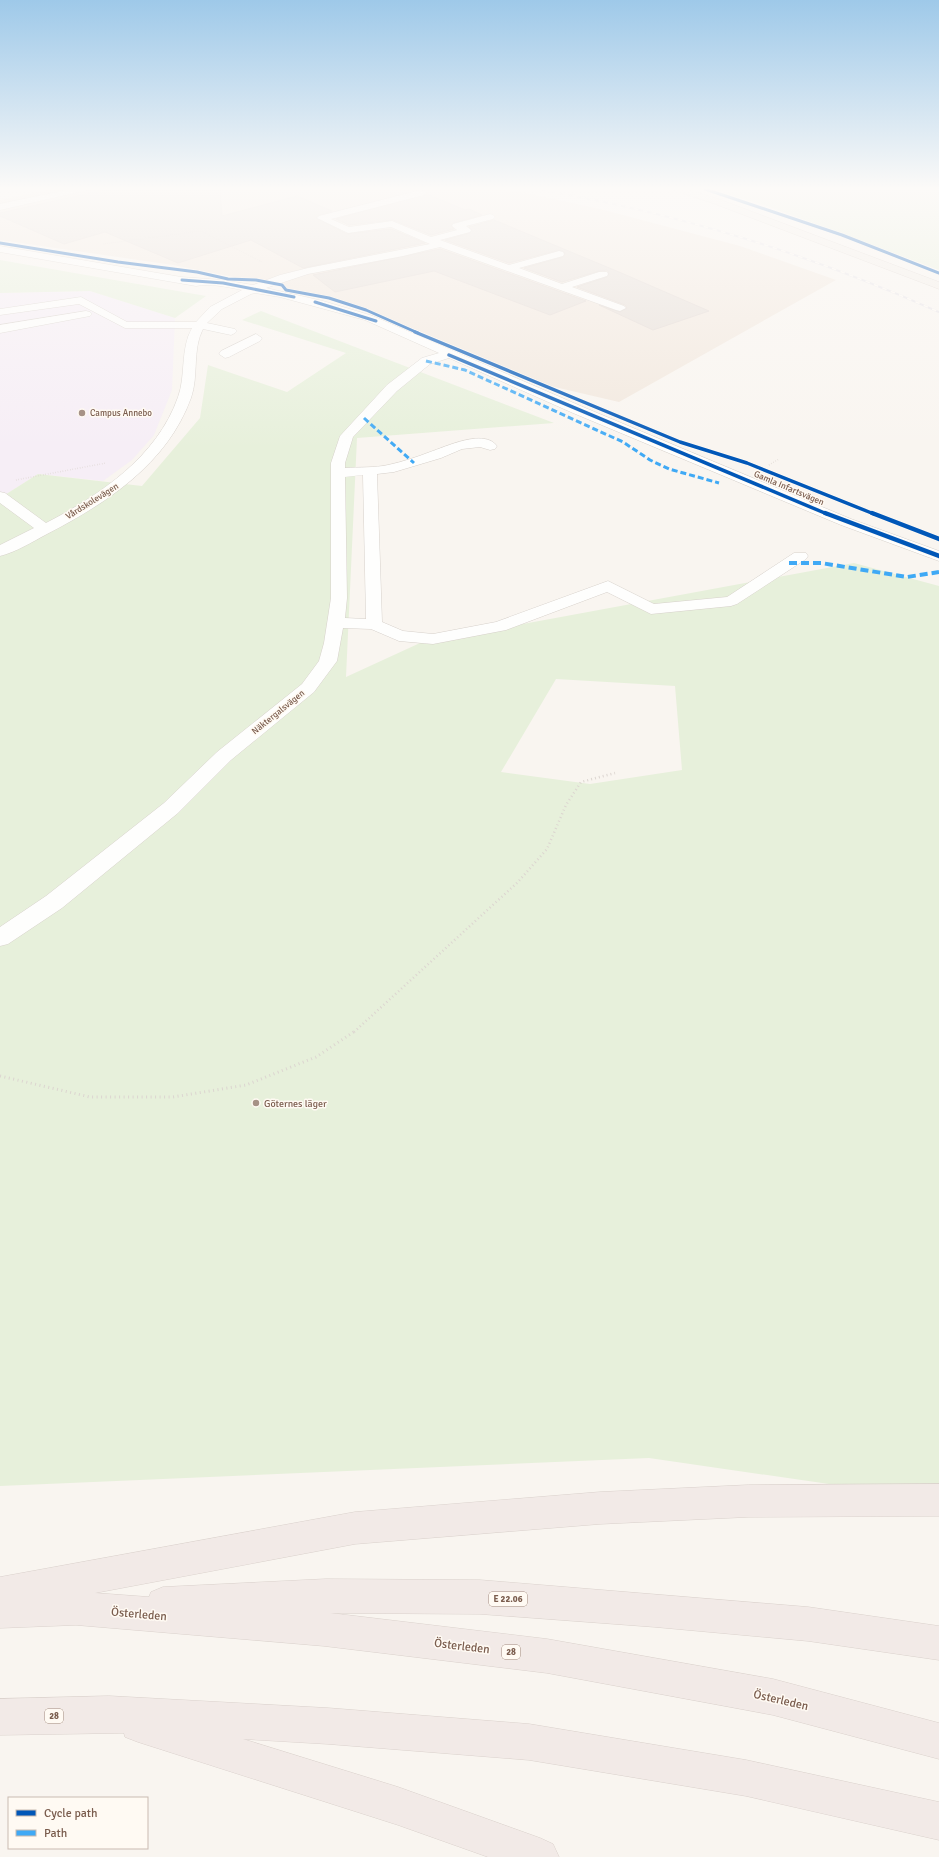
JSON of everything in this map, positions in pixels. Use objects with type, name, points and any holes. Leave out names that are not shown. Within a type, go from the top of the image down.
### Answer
[{"type":"highway","points":[[0,1594],[355,1528],[600,1508],[748,1501],[939,1500]]},
{"type":"highway","name":"E 22.06","points":[[76,1608],[326,1596],[480,1597],[655,1610],[801,1624],[939,1642]]},
{"type":"highway","name":"Österleden","points":[[0,1611],[76,1608],[324,1629],[547,1656],[773,1697],[939,1741]]},
{"type":"highway","points":[[109,1714],[398,1806],[540,1857]]},
{"type":"highway","name":"28","points":[[0,1718],[109,1714],[328,1726],[529,1742],[746,1778],[939,1821]]},
{"type":"main road","points":[[912,276],[939,286]]},
{"type":"street","name":"Gamla Infartsvägen","points":[[157,276],[249,291],[448,354],[838,519],[939,556]]},
{"type":"street","name":"Vårdskolevägen","points":[[0,550],[45,529],[79,510],[116,486],[145,461],[167,437],[179,416],[187,392],[190,350],[193,336],[198,325],[211,312],[249,291],[289,276]]},
{"type":"street","points":[[531,276],[620,308]]},
{"type":"street","points":[[562,287],[598,276]]},
{"type":"street","points":[[0,312],[81,300],[125,325],[198,325],[232,331]]},
{"type":"street","points":[[0,329],[101,311]]},
{"type":"street","points":[[225,354],[256,338]]},
{"type":"street","name":"Näktergalsvägen","points":[[0,938],[54,902],[171,808],[224,756],[308,688],[328,661],[333,643],[339,598],[338,463],[347,436],[392,388],[426,361],[448,354]]},
{"type":"street","points":[[338,473],[370,472],[389,469],[414,463],[459,445],[481,444],[490,446]]},
{"type":"street","points":[[370,472],[374,624]]},
{"type":"street","points":[[0,496],[45,529]]},
{"type":"street","points":[[336,623],[374,624],[399,636],[433,639],[500,626],[608,586],[651,609],[731,600],[800,556]]},
{"type":"path","points":[[769,466],[779,459]]},
{"type":"path","points":[[14,480],[72,468],[112,462]]},
{"type":"path","points":[[0,1076],[90,1097],[173,1097],[246,1085],[316,1057],[348,1037],[518,882],[547,849],[566,806],[581,782],[615,773]]},
{"type":"shaded area","points":[[226,276],[824,276],[836,280],[619,402],[546,385],[378,314],[283,287]]},
{"type":"shaded area","name":"Campus Annebo","points":[[90,291],[175,318],[172,390],[154,435],[132,460],[103,481],[38,474],[0,498],[0,293]]},
{"type":"green space","points":[[0,276],[90,276],[206,296],[175,318],[90,291],[0,293]]},
{"type":"green space","points":[[261,311],[554,423],[357,438],[346,677],[420,643],[854,563],[939,586],[939,1500],[649,1458],[0,1486],[0,498],[38,474],[142,486],[200,418],[208,365],[287,392],[346,353],[242,320]],"holes":[[[556,679],[675,686],[682,770],[590,784],[501,772]]]},
{"type":"building","points":[[314,276],[412,276],[335,292]]},
{"type":"building","points":[[446,276],[515,276],[586,301],[550,315]]},
{"type":"building","points":[[545,276],[583,276],[562,282]]},
{"type":"building","points":[[608,276],[627,276],[709,311],[653,330],[599,305],[620,312],[627,308],[625,305],[577,287]]},
{"type":"railway","points":[[851,276],[939,312]]},
{"type":"marked path","points":[[426,361],[465,370],[623,442],[650,460],[669,469],[719,483]]},
{"type":"marked path","points":[[364,418],[414,463]]},
{"type":"marked path","points":[[789,563],[821,563],[907,577],[939,572]]},
{"type":"cycle path","points":[[213,276],[228,279],[256,280],[282,285],[286,290],[329,298],[366,310],[455,350],[680,442],[747,463],[939,539]]},
{"type":"cycle path","points":[[182,280],[223,283],[294,297]]},
{"type":"cycle path","points":[[315,302],[376,321]]},
{"type":"cycle path","points":[[449,355],[846,522],[939,556]]},
{"type":"place","name":"Campus Annebo","points":[[82,413]]},
{"type":"place","name":"Göternes läger","points":[[256,1103]]}]
